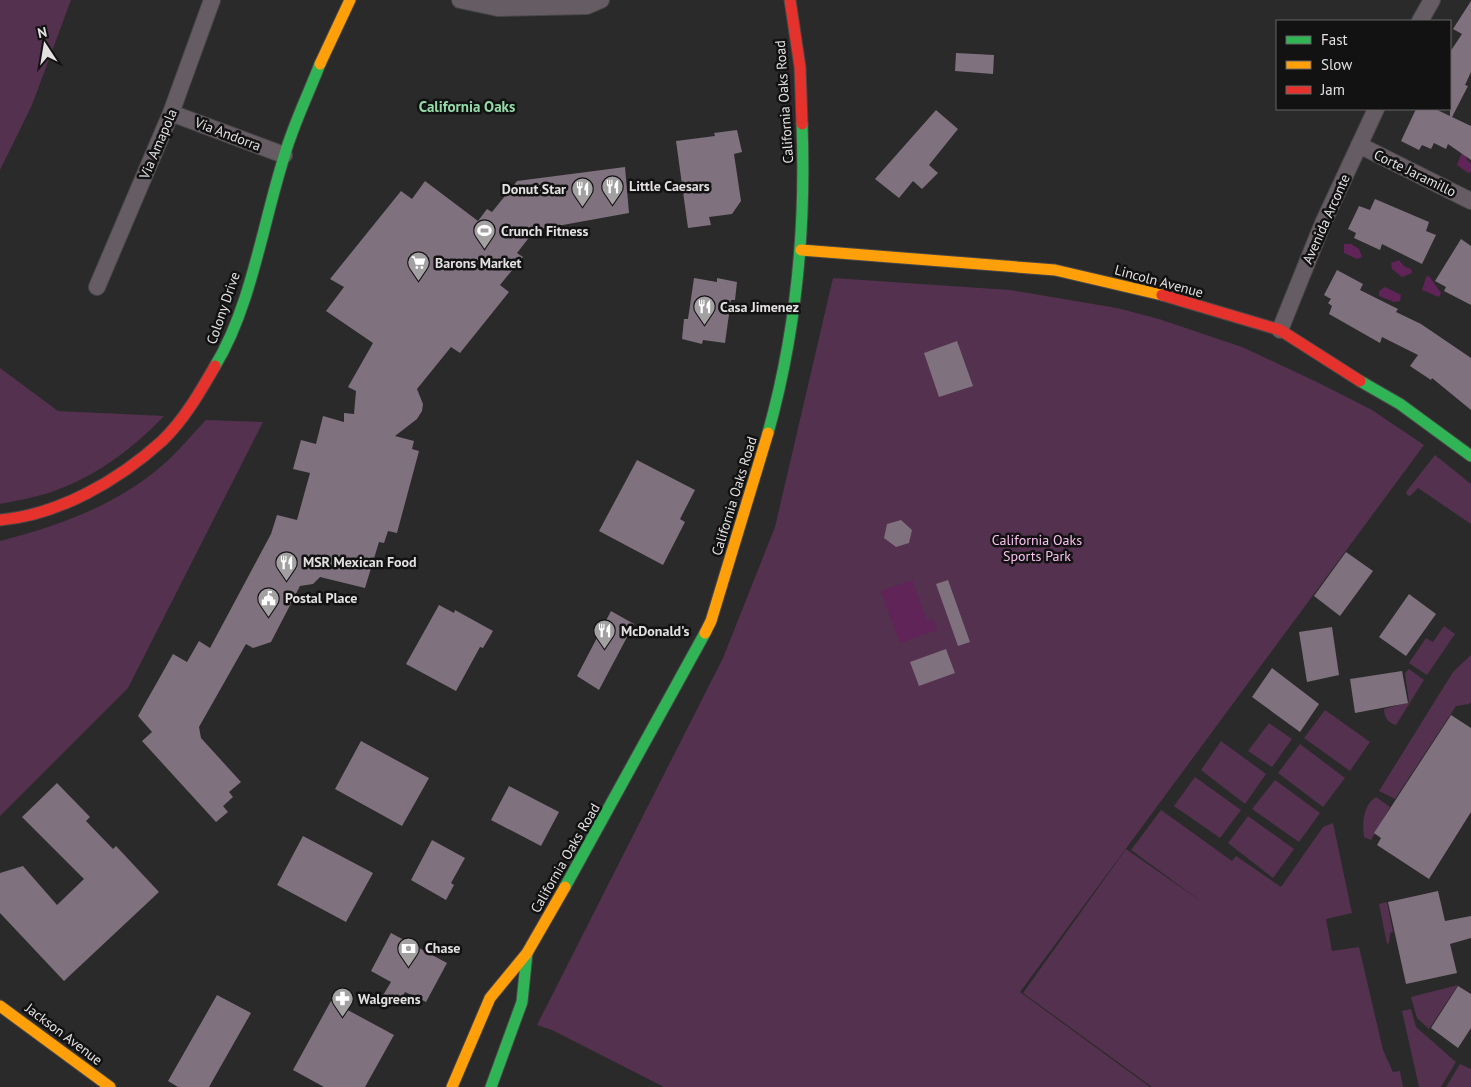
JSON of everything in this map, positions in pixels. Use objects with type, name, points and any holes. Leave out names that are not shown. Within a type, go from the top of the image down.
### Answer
[{"type":"main road","name":"Colony Drive","points":[[0,520],[12,519],[65,504],[119,474],[163,440],[194,402],[225,350],[246,290],[284,155],[330,39],[350,0]]},
{"type":"main road","name":"California Oaks Road","points":[[452,1087],[490,998],[527,954],[617,796],[711,621],[748,506],[780,389],[801,250],[804,174],[800,67],[790,0]]},
{"type":"main road","name":"Lincoln Avenue","points":[[801,250],[1055,270],[1173,298],[1280,330],[1337,368],[1400,404],[1471,456]]},
{"type":"main road","name":"California Oaks Road","points":[[490,1087],[522,1002],[527,954]]},
{"type":"main road","name":"Jackson Avenue","points":[[0,1006],[110,1087]]},
{"type":"street","name":"Via Amapola","points":[[98,287],[171,113],[212,0]]},
{"type":"street","points":[[460,0],[498,8],[594,3]]},
{"type":"street","points":[[1421,20],[1432,0]]},
{"type":"street","name":"Avenida Arconte","points":[[1280,330],[1322,223],[1376,110]]},
{"type":"street","name":"Via Andorra","points":[[171,113],[284,155]]},
{"type":"street","name":"Corte Jaramillo","points":[[1359,145],[1471,201]]},
{"type":"green space","points":[[0,0],[71,0],[32,105],[0,170]]},
{"type":"green space","name":"California Oaks Sports Park","points":[[833,278],[1010,290],[1117,308],[1159,319],[1242,347],[1319,383],[1372,410],[1424,445],[1020,992],[1150,1087],[664,1087],[552,1030],[537,1025],[723,658],[775,527]]},
{"type":"green space","points":[[0,368],[58,411],[164,416],[152,429],[124,452],[78,481],[45,494],[0,504]]},
{"type":"green space","points":[[206,420],[263,422],[128,688],[0,816],[0,541],[65,521],[127,491],[164,464]]},
{"type":"green space","points":[[1435,455],[1471,484],[1471,524],[1418,488],[1410,496],[1407,495],[1406,492]]},
{"type":"green space","points":[[1444,626],[1455,634],[1427,675],[1409,663],[1426,638],[1433,642]]},
{"type":"green space","points":[[1471,655],[1471,702],[1456,706],[1395,799],[1379,791],[1453,672]]},
{"type":"green space","points":[[1409,669],[1424,680],[1396,725],[1387,719],[1384,709],[1409,702],[1405,673]]},
{"type":"green space","points":[[1325,710],[1370,742],[1350,771],[1304,738]]},
{"type":"green space","points":[[1269,723],[1292,739],[1272,767],[1248,751]]},
{"type":"green space","points":[[1221,741],[1266,774],[1245,804],[1201,770]]},
{"type":"green space","points":[[1300,744],[1345,778],[1323,807],[1278,773]]},
{"type":"green space","points":[[1195,777],[1241,810],[1220,838],[1174,806]]},
{"type":"green space","points":[[1275,780],[1320,813],[1299,842],[1252,809]]},
{"type":"green space","points":[[1376,797],[1390,807],[1371,840],[1364,837],[1363,821],[1368,805]]},
{"type":"green space","points":[[1161,810],[1232,861],[1236,856],[1281,887],[1323,827],[1333,823],[1352,913],[1326,919],[1332,951],[1359,947],[1383,1050],[1393,1072],[1400,1071],[1403,1087],[1152,1087],[1023,993],[1126,849],[1202,902],[1131,850]]},
{"type":"green space","points":[[1248,816],[1294,849],[1273,878],[1228,843]]},
{"type":"green space","points":[[1387,902],[1393,932],[1390,933],[1389,943],[1387,944],[1379,904]]},
{"type":"green space","points":[[1458,985],[1429,1029],[1417,1018],[1411,997]]},
{"type":"green space","points":[[1411,1009],[1416,1027],[1456,1062],[1441,1087],[1419,1087],[1402,1011]]},
{"type":"green space","points":[[1460,1064],[1471,1069],[1471,1087],[1446,1087]]},
{"type":"shaded area","points":[[1462,152],[1468,153],[1466,158],[1471,164],[1471,172],[1468,173],[1457,165]]},
{"type":"shaded area","points":[[1344,244],[1351,244],[1359,249],[1362,257],[1357,259],[1344,253]]},
{"type":"shaded area","points":[[1399,260],[1405,267],[1411,269],[1412,273],[1402,277],[1392,269],[1391,263]]},
{"type":"shaded area","points":[[1429,276],[1441,293],[1439,297],[1422,290],[1426,277]]},
{"type":"shaded area","points":[[1385,287],[1401,295],[1400,301],[1394,302],[1379,296],[1379,291]]},
{"type":"shaded area","points":[[912,580],[927,621],[933,619],[937,630],[900,643],[881,591]]},
{"type":"building","points":[[1471,1],[1471,72],[1465,85],[1468,86],[1452,117],[1471,126],[1471,160],[1448,144],[1446,149],[1434,143],[1431,149],[1422,145],[1419,150],[1401,141],[1416,110],[1437,110],[1450,116],[1451,50],[1462,34],[1453,29]]},
{"type":"building","points":[[956,53],[994,55],[993,74],[955,71]]},
{"type":"building","points":[[936,110],[958,129],[929,165],[938,173],[922,189],[913,181],[899,198],[875,179]]},
{"type":"building","points":[[737,130],[742,152],[734,154],[741,201],[732,214],[709,217],[711,225],[688,228],[676,141],[715,136],[714,133]]},
{"type":"building","points":[[625,167],[629,213],[535,230],[517,253],[523,257],[500,285],[509,292],[460,353],[451,347],[417,389],[423,404],[422,411],[417,419],[395,436],[414,441],[412,449],[419,451],[397,533],[388,531],[384,543],[379,542],[365,588],[320,577],[313,584],[300,586],[271,642],[253,648],[246,644],[199,727],[201,738],[241,782],[229,792],[233,797],[223,806],[228,812],[216,822],[142,741],[152,732],[138,716],[173,654],[187,662],[199,641],[210,648],[271,534],[277,515],[297,520],[310,473],[293,469],[301,440],[316,444],[323,416],[344,422],[344,413],[354,414],[356,391],[348,387],[373,343],[326,311],[344,287],[330,279],[401,191],[412,199],[425,181],[478,221],[487,209],[492,212],[517,181]]},
{"type":"building","points":[[1375,199],[1429,222],[1426,231],[1436,235],[1422,264],[1382,244],[1380,250],[1354,238],[1356,233],[1348,229],[1359,206],[1370,210]]},
{"type":"building","points":[[1461,239],[1471,246],[1471,305],[1444,291],[1446,287],[1435,281]]},
{"type":"building","points":[[1337,270],[1363,284],[1360,290],[1398,309],[1396,312],[1421,324],[1471,358],[1471,410],[1432,378],[1431,380],[1410,366],[1418,355],[1382,337],[1380,343],[1329,314],[1332,306],[1328,303],[1331,299],[1324,295]]},
{"type":"building","points":[[694,278],[717,282],[717,278],[737,282],[735,300],[731,300],[725,343],[703,340],[702,344],[682,339],[684,319],[688,319]]},
{"type":"building","points":[[957,341],[973,386],[939,397],[924,353]]},
{"type":"building","points":[[637,460],[695,490],[680,519],[685,522],[663,565],[599,531]]},
{"type":"building","points":[[901,520],[912,530],[909,543],[896,547],[884,538],[887,524]]},
{"type":"building","points":[[1346,552],[1373,571],[1340,616],[1314,596]]},
{"type":"building","points":[[948,580],[970,642],[958,646],[936,584]]},
{"type":"building","points":[[1409,594],[1436,614],[1406,656],[1379,637]]},
{"type":"building","points":[[439,605],[454,613],[455,610],[493,631],[483,648],[480,647],[456,691],[406,664]]},
{"type":"building","name":"McDonald's","points":[[611,611],[634,624],[599,690],[577,676]]},
{"type":"building","points":[[1332,627],[1339,675],[1307,682],[1299,632]]},
{"type":"building","points":[[946,649],[955,673],[919,686],[910,662]]},
{"type":"building","points":[[1272,668],[1319,704],[1300,732],[1252,697]]},
{"type":"building","points":[[1402,671],[1408,703],[1355,713],[1350,679]]},
{"type":"building","points":[[1451,715],[1471,728],[1471,812],[1429,879],[1377,845],[1381,838],[1374,833]]},
{"type":"building","points":[[361,741],[429,778],[402,826],[335,789]]},
{"type":"building","points":[[57,783],[90,817],[86,821],[113,849],[116,846],[159,892],[64,981],[0,913],[0,873],[23,866],[57,905],[84,879],[22,817]]},
{"type":"building","points":[[509,786],[559,812],[541,846],[491,820]]},
{"type":"building","points":[[303,836],[373,873],[346,922],[277,885]]},
{"type":"building","points":[[432,840],[465,858],[451,883],[454,885],[446,900],[411,880]]},
{"type":"building","points":[[1438,891],[1445,921],[1471,916],[1471,938],[1450,944],[1457,973],[1406,984],[1388,902]]},
{"type":"building","name":"Chase","points":[[391,933],[447,963],[426,1002],[405,992],[398,1006],[382,997],[391,982],[371,971]]},
{"type":"building","points":[[1458,986],[1471,994],[1471,1028],[1458,1048],[1431,1028]]},
{"type":"building","points":[[217,995],[251,1013],[209,1087],[178,1087],[168,1081]]},
{"type":"building","name":"Walgreens","points":[[331,1001],[394,1035],[365,1087],[324,1087],[293,1070]]},
{"type":"traffic: fast","points":[[215,366],[238,318],[288,145],[320,64]]},
{"type":"traffic: fast","points":[[768,433],[786,357],[797,280],[802,202],[802,124]]},
{"type":"traffic: fast","points":[[1360,381],[1400,404],[1471,456]]},
{"type":"traffic: fast","points":[[565,887],[705,633]]},
{"type":"traffic: fast","points":[[491,1087],[522,1002],[527,953]]},
{"type":"traffic: slow","points":[[320,64],[350,0]]},
{"type":"traffic: slow","points":[[801,250],[1055,270],[1162,295]]},
{"type":"traffic: slow","points":[[705,633],[711,621],[768,433]]},
{"type":"traffic: slow","points":[[452,1087],[490,998],[527,953],[565,887]]},
{"type":"traffic: slow","points":[[0,1006],[110,1087]]},
{"type":"traffic: jam","points":[[790,0],[800,67],[802,124]]},
{"type":"traffic: jam","points":[[1162,295],[1280,330],[1360,381]]},
{"type":"traffic: jam","points":[[0,520],[22,517],[66,503],[107,482],[127,469],[162,441],[177,424],[215,366]]},
{"type":"place","name":"Little Caesars","points":[[613,205]]},
{"type":"place","name":"Donut Star","points":[[582,208]]},
{"type":"place","name":"Crunch Fitness","points":[[485,250]]},
{"type":"place","name":"Barons Market","points":[[419,282]]},
{"type":"place","name":"Casa Jimenez","points":[[704,326]]},
{"type":"place","name":"MSR Mexican Food","points":[[287,581]]},
{"type":"place","name":"Postal Place","points":[[269,617]]},
{"type":"place","name":"McDonald's","points":[[605,650]]},
{"type":"place","name":"Chase","points":[[409,967]]},
{"type":"place","name":"Walgreens","points":[[342,1018]]},
{"type":"district","name":"California Oaks","points":[[467,106]]}]
